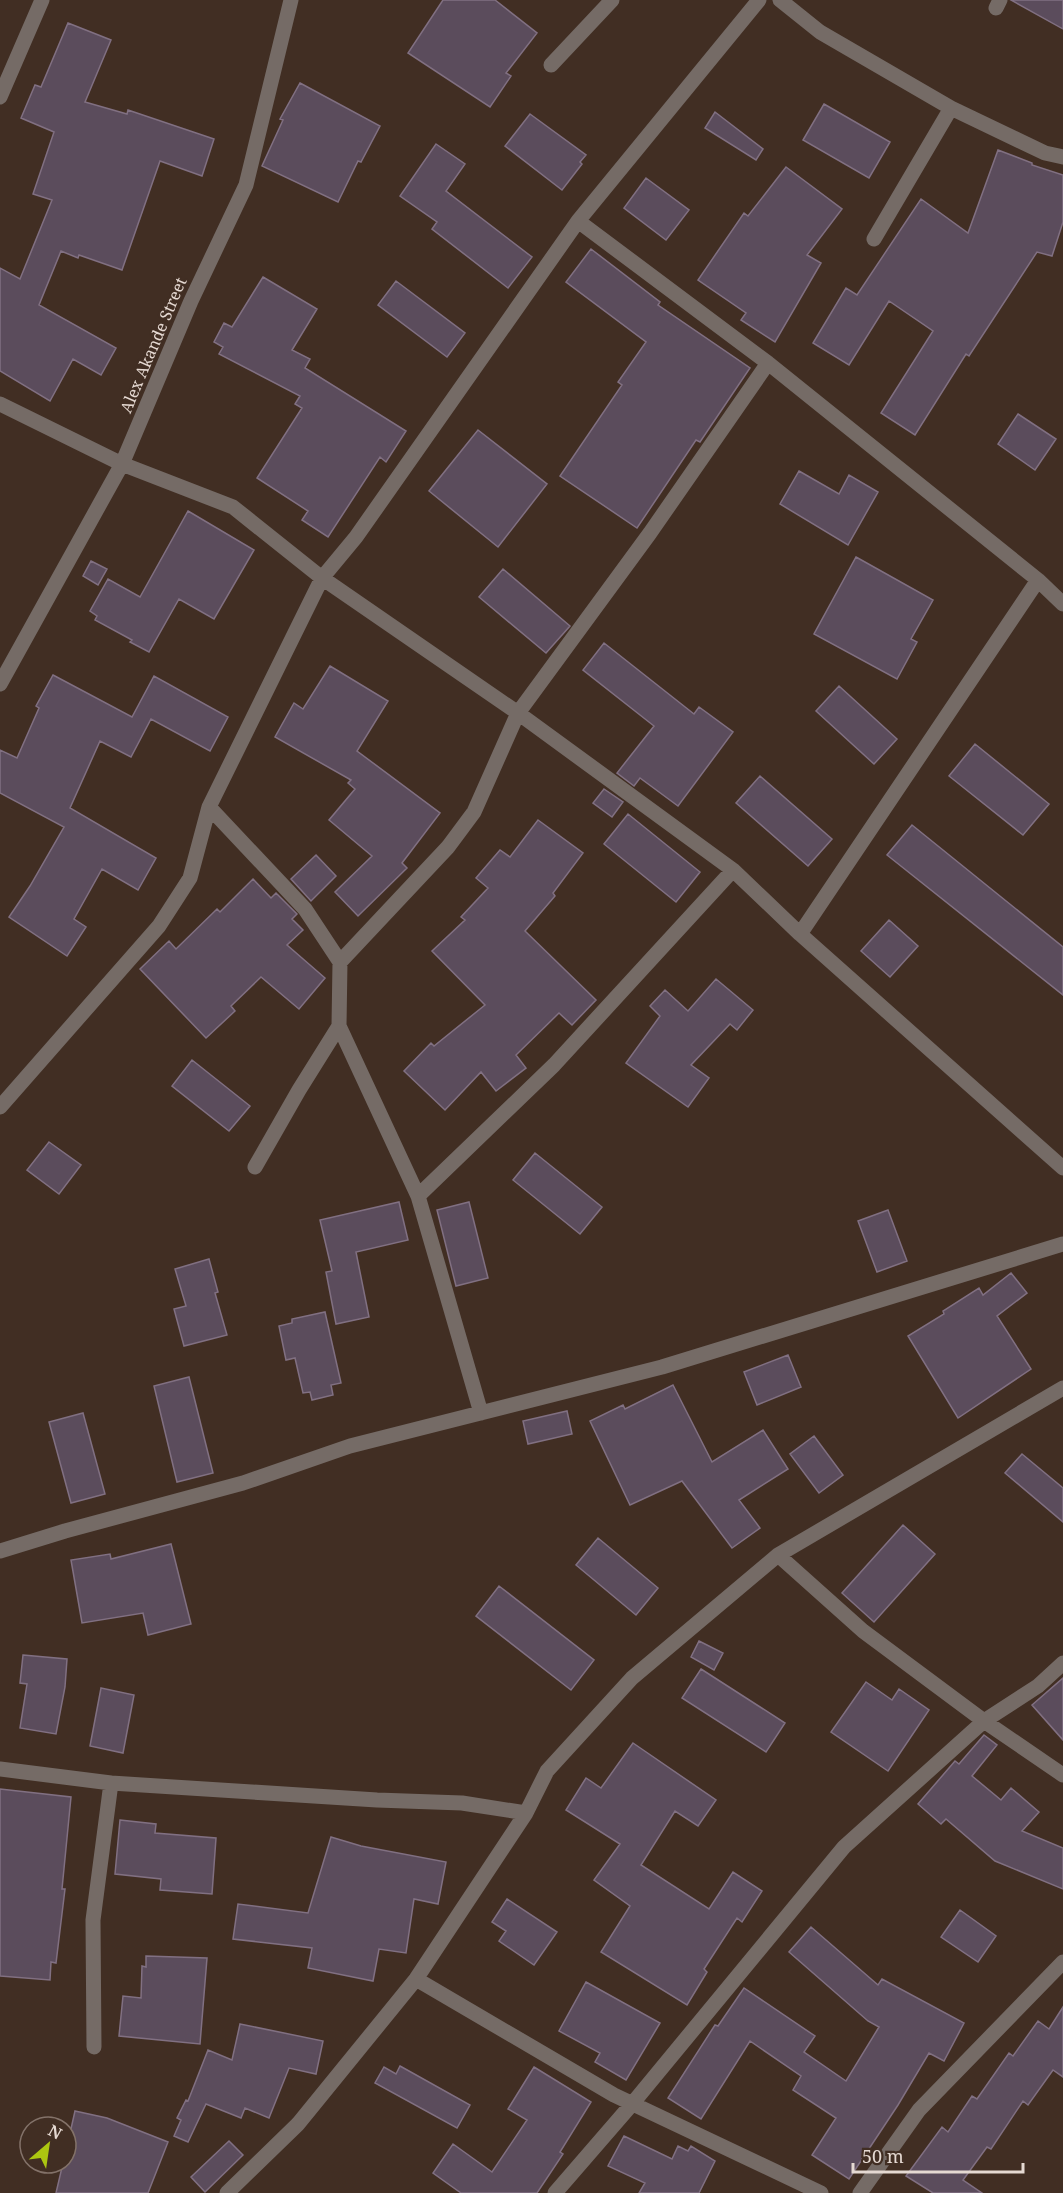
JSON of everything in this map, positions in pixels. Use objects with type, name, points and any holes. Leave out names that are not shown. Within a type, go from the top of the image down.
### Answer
[{"type":"street","points":[[0,97],[42,0]]},
{"type":"street","name":"Alex Akande Street","points":[[0,684],[122,465],[190,301],[246,185],[291,0]]},
{"type":"street","points":[[550,65],[612,0]]},
{"type":"street","points":[[0,1107],[159,926],[190,878],[208,807],[322,578],[356,537],[578,221],[759,0]]},
{"type":"street","points":[[780,0],[820,32],[951,108],[1045,153],[1063,158]]},
{"type":"street","points":[[874,239],[951,108]]},
{"type":"street","points":[[578,221],[768,363],[1007,558],[1038,580],[1063,604]]},
{"type":"street","points":[[340,962],[448,847],[474,812],[518,713],[650,533],[768,363]]},
{"type":"street","points":[[0,404],[122,465],[233,507],[322,578],[518,713],[733,870],[800,934],[1063,1168]]},
{"type":"street","points":[[800,934],[1038,580]]},
{"type":"street","points":[[208,807],[305,909],[340,962],[339,1026],[418,1196],[481,1413]]},
{"type":"street","points":[[418,1196],[554,1065],[733,870]]},
{"type":"street","points":[[255,1167],[339,1026]]},
{"type":"street","points":[[0,1551],[243,1483],[350,1446],[662,1367],[1063,1244]]},
{"type":"street","points":[[227,2193],[298,2124],[416,1979],[526,1813],[547,1771],[632,1678],[778,1555],[1063,1388]]},
{"type":"street","points":[[778,1555],[863,1631],[984,1721],[1063,1775]]},
{"type":"street","points":[[555,2193],[632,2104],[844,1847],[984,1721],[1038,1686],[1063,1663]]},
{"type":"street","points":[[0,1769],[111,1783],[377,1800],[462,1803],[526,1813]]},
{"type":"street","points":[[94,2047],[93,1920],[111,1783]]},
{"type":"street","points":[[860,2193],[919,2110],[1063,1962]]},
{"type":"street","points":[[416,1979],[632,2104],[821,2193]]},
{"type":"building","points":[[443,0],[495,0],[537,33],[506,73],[511,76],[490,107],[408,53]]},
{"type":"building","points":[[1011,0],[1063,0],[1063,29]]},
{"type":"building","points":[[68,23],[111,40],[85,102],[127,114],[128,110],[214,139],[202,176],[160,161],[122,270],[61,251],[39,305],[116,348],[101,375],[73,359],[50,401],[0,371],[0,268],[20,279],[52,200],[33,194],[54,132],[21,118],[35,85],[41,87]]},
{"type":"building","points":[[300,83],[380,126],[361,162],[358,161],[338,202],[262,166],[283,120],[280,119]]},
{"type":"building","points":[[824,104],[890,142],[869,178],[803,140]]},
{"type":"building","points":[[715,112],[763,149],[756,160],[705,128]]},
{"type":"building","points":[[530,114],[586,155],[562,190],[505,146]]},
{"type":"building","points":[[436,144],[465,164],[446,191],[532,257],[508,288],[432,229],[437,222],[400,196]]},
{"type":"building","points":[[998,150],[1063,175],[1063,222],[1052,256],[1037,252],[969,356],[966,354],[915,435],[881,413],[933,331],[889,301],[849,365],[813,343],[846,288],[857,295],[921,199],[968,233]]},
{"type":"building","points":[[786,167],[842,209],[807,255],[821,263],[775,342],[741,320],[746,313],[698,280],[744,213],[748,216]]},
{"type":"building","points":[[646,178],[689,210],[666,240],[624,208]]},
{"type":"building","points":[[591,249],[660,302],[658,305],[750,368],[700,442],[696,440],[637,528],[560,476],[622,385],[618,382],[646,342],[566,282]]},
{"type":"building","points":[[263,277],[317,309],[292,350],[310,359],[305,368],[406,431],[386,462],[380,457],[328,537],[302,520],[308,511],[257,478],[302,408],[295,404],[300,396],[219,354],[223,347],[214,342],[224,323],[232,327]]},
{"type":"building","points":[[396,281],[465,333],[447,357],[378,305]]},
{"type":"building","points":[[1018,414],[1056,439],[1035,470],[998,444]]},
{"type":"building","points":[[478,430],[547,484],[498,547],[429,491]]},
{"type":"building","points":[[799,471],[839,494],[849,475],[878,492],[848,545],[780,504]]},
{"type":"building","points":[[188,511],[254,550],[214,619],[179,599],[149,652],[95,620],[97,616],[90,611],[108,579],[140,597]]},
{"type":"building","points":[[856,557],[933,600],[911,639],[917,642],[897,679],[814,634]]},
{"type":"building","points":[[91,561],[107,569],[98,585],[83,576]]},
{"type":"building","points":[[503,569],[570,626],[546,653],[479,597]]},
{"type":"building","points":[[604,643],[694,714],[699,707],[733,732],[678,806],[640,778],[634,786],[617,773],[654,726],[583,670]]},
{"type":"building","points":[[330,666],[388,701],[357,751],[440,813],[402,863],[407,868],[358,916],[335,892],[372,856],[329,820],[355,789],[348,783],[351,780],[275,737],[294,703],[303,709]]},
{"type":"building","points":[[53,675],[132,717],[154,676],[228,717],[210,751],[151,719],[131,757],[100,741],[70,808],[156,858],[138,890],[102,869],[74,919],[86,927],[67,956],[9,917],[64,827],[0,793],[0,750],[17,758],[39,708],[36,706]]},
{"type":"building","points":[[839,686],[897,739],[874,764],[816,711]]},
{"type":"building","points":[[975,744],[1049,804],[1023,835],[949,776]]},
{"type":"building","points":[[760,776],[832,839],[808,866],[736,803]]},
{"type":"building","points":[[604,789],[623,802],[612,817],[593,803]]},
{"type":"building","points":[[628,814],[700,872],[676,902],[604,844]]},
{"type":"building","points":[[538,820],[583,853],[553,893],[555,896],[525,931],[596,1000],[572,1025],[559,1013],[516,1055],[526,1068],[496,1091],[481,1072],[445,1110],[404,1071],[431,1043],[434,1046],[485,1005],[432,951],[465,920],[461,917],[488,888],[476,878],[500,850],[510,857]]},
{"type":"building","points":[[912,825],[1063,947],[1063,995],[887,855]]},
{"type":"building","points":[[316,855],[336,876],[311,901],[291,879]]},
{"type":"building","points":[[253,879],[271,898],[276,893],[297,914],[292,919],[303,930],[287,945],[325,978],[299,1009],[261,977],[231,1006],[235,1011],[206,1038],[140,969],[169,941],[176,949],[217,909],[220,912]]},
{"type":"building","points":[[889,920],[918,946],[890,977],[861,951]]},
{"type":"building","points":[[716,979],[753,1010],[737,1030],[730,1024],[691,1065],[709,1078],[688,1107],[626,1063],[660,1016],[650,1006],[665,990],[688,1011]]},
{"type":"building","points":[[192,1060],[250,1106],[229,1131],[172,1086]]},
{"type":"building","points":[[49,1142],[81,1165],[59,1194],[27,1170]]},
{"type":"building","points":[[535,1153],[602,1207],[580,1234],[513,1180]]},
{"type":"building","points":[[399,1202],[408,1240],[356,1252],[369,1317],[336,1324],[326,1272],[332,1271],[320,1220]]},
{"type":"building","points":[[469,1202],[488,1278],[456,1286],[437,1210]]},
{"type":"building","points":[[888,1210],[907,1261],[877,1272],[858,1221]]},
{"type":"building","points":[[209,1259],[218,1292],[215,1293],[227,1335],[184,1346],[174,1309],[186,1306],[175,1269]]},
{"type":"building","points":[[1011,1273],[1027,1293],[997,1316],[1031,1369],[958,1418],[908,1336],[944,1314],[943,1311],[979,1288],[983,1295]]},
{"type":"building","points":[[325,1312],[341,1383],[331,1385],[333,1395],[312,1400],[310,1392],[303,1393],[295,1358],[286,1360],[279,1326],[292,1323],[292,1319]]},
{"type":"building","points":[[788,1355],[801,1387],[757,1405],[744,1372]]},
{"type":"building","points":[[189,1377],[213,1473],[177,1482],[154,1386]]},
{"type":"building","points":[[673,1385],[712,1462],[763,1430],[788,1469],[739,1500],[760,1528],[732,1548],[682,1481],[630,1505],[590,1421],[623,1405],[625,1409]]},
{"type":"building","points":[[567,1411],[572,1434],[528,1444],[523,1421]]},
{"type":"building","points":[[83,1413],[105,1494],[71,1503],[49,1422]]},
{"type":"building","points":[[814,1436],[843,1475],[819,1493],[790,1454]]},
{"type":"building","points":[[1022,1454],[1063,1488],[1063,1522],[1005,1473]]},
{"type":"building","points":[[903,1525],[935,1554],[874,1622],[842,1593]]},
{"type":"building","points":[[598,1538],[658,1588],[636,1615],[576,1565]]},
{"type":"building","points":[[171,1544],[191,1624],[148,1635],[143,1613],[82,1623],[71,1560],[110,1554],[111,1559]]},
{"type":"building","points":[[499,1586],[594,1660],[571,1690],[476,1616]]},
{"type":"building","points":[[699,1641],[723,1653],[714,1670],[691,1657]]},
{"type":"building","points":[[23,1655],[67,1659],[65,1687],[56,1734],[20,1728],[27,1684],[20,1683]]},
{"type":"building","points":[[701,1669],[785,1723],[766,1752],[682,1698]]},
{"type":"building","points":[[1063,1678],[1063,1740],[1032,1705]]},
{"type":"building","points":[[866,1682],[892,1700],[899,1689],[929,1710],[888,1771],[831,1732]]},
{"type":"building","points":[[101,1688],[134,1695],[123,1753],[90,1746]]},
{"type":"building","points":[[984,1735],[997,1745],[972,1776],[1001,1800],[1011,1788],[1039,1812],[1022,1831],[1063,1848],[1063,1889],[995,1861],[946,1819],[941,1824],[918,1804],[955,1761],[959,1764]]},
{"type":"building","points":[[633,1743],[716,1800],[698,1826],[675,1811],[641,1865],[709,1909],[733,1872],[762,1891],[742,1922],[737,1918],[704,1969],[707,1972],[687,2005],[601,1952],[630,1906],[594,1880],[620,1844],[566,1810],[586,1778],[601,1788]]},
{"type":"building","points":[[0,1789],[71,1797],[62,1889],[65,1889],[56,1963],[51,1962],[50,1980],[0,1976]]},
{"type":"building","points":[[120,1820],[156,1824],[155,1833],[216,1838],[212,1894],[160,1890],[161,1879],[115,1874]]},
{"type":"building","points":[[331,1837],[361,1846],[446,1862],[438,1904],[414,1899],[406,1953],[379,1949],[373,1981],[308,1968],[312,1948],[233,1939],[238,1904],[308,1913]]},
{"type":"building","points":[[507,1899],[557,1932],[534,1965],[499,1941],[506,1931],[492,1922]]},
{"type":"building","points":[[960,1910],[996,1936],[978,1962],[941,1937]]},
{"type":"building","points":[[811,1927],[878,1985],[882,1979],[964,2023],[944,2061],[929,2053],[849,2179],[812,2155],[836,2118],[793,2090],[801,2076],[750,2041],[701,2119],[668,2098],[715,2025],[718,2026],[744,1988],[815,2036],[804,2052],[846,2081],[879,2027],[868,2021],[789,1952]]},
{"type":"building","points":[[146,1956],[207,1958],[200,2044],[119,2036],[123,1996],[141,1998],[142,1966],[146,1967]]},
{"type":"building","points":[[586,1982],[660,2023],[626,2080],[595,2062],[600,2053],[559,2031]]},
{"type":"building","points":[[1063,2007],[1063,2077],[1053,2070],[1028,2105],[1023,2101],[991,2149],[987,2147],[963,2180],[982,2193],[933,2193],[906,2176],[942,2127],[948,2132],[972,2096],[977,2099],[1009,2053],[1013,2056],[1038,2021],[1049,2029]]},
{"type":"building","points":[[240,2024],[323,2041],[316,2074],[289,2068],[269,2118],[245,2108],[241,2118],[206,2104],[188,2142],[174,2136],[181,2120],[177,2118],[186,2100],[188,2101],[208,2050],[232,2060]]},
{"type":"building","points":[[400,2066],[470,2105],[457,2128],[375,2083],[384,2067],[396,2074]]},
{"type":"building","points":[[534,2067],[591,2102],[560,2152],[563,2154],[537,2193],[461,2193],[433,2173],[453,2144],[492,2172],[527,2120],[508,2109]]},
{"type":"building","points":[[75,2111],[107,2118],[168,2142],[148,2193],[56,2193],[60,2175],[78,2175],[78,2115],[74,2115]]},
{"type":"building","points":[[624,2136],[672,2159],[678,2146],[688,2151],[691,2146],[715,2161],[699,2193],[639,2193],[645,2183],[608,2166]]},
{"type":"building","points":[[229,2141],[243,2155],[205,2192],[191,2177]]}]
